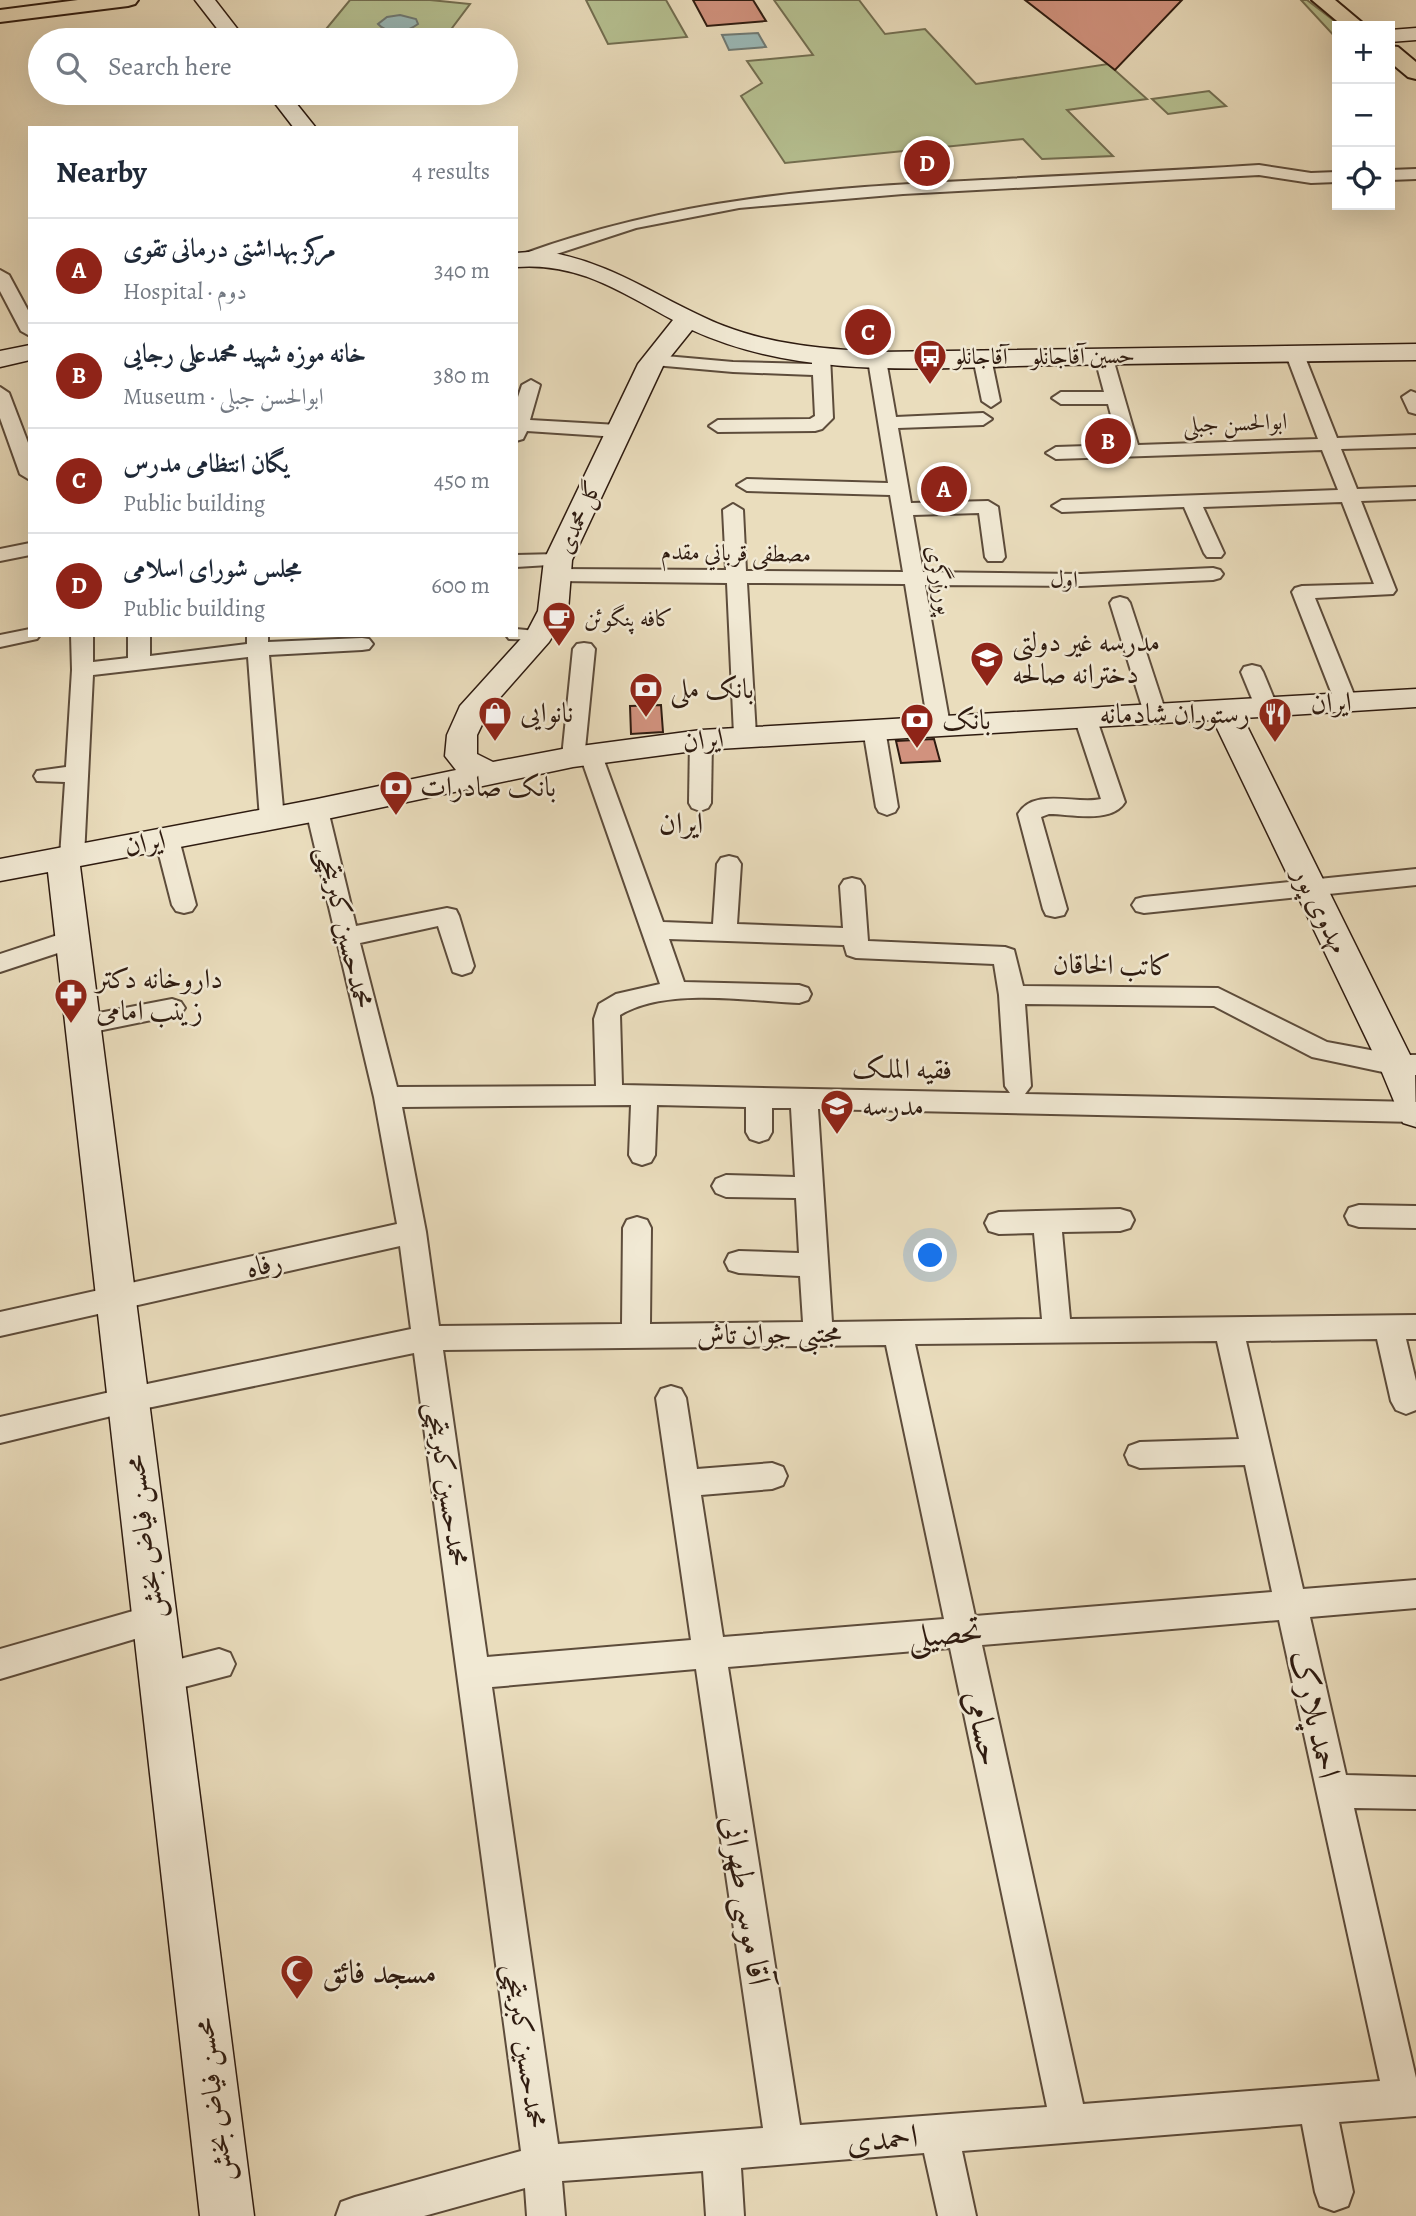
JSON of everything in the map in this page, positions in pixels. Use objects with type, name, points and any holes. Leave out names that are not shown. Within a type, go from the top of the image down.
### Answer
[{"type":"main road","points":[[0,16],[38,6],[128,0]]},
{"type":"main road","points":[[205,0],[227,28]]},
{"type":"main road","points":[[1322,0],[1349,21]]},
{"type":"main road","points":[[1395,36],[1416,34]]},
{"type":"main road","points":[[1395,56],[1416,72]]},
{"type":"main road","points":[[287,105],[303,126]]},
{"type":"main road","name":"حسین آقاجانلو","points":[[523,259],[573,264],[618,280],[724,334],[821,363],[1103,355],[1416,352]]},
{"type":"main road","name":"گل محمدی","points":[[492,772],[469,765],[461,756],[465,725],[475,706],[528,635],[553,611],[558,568],[618,431],[654,360],[688,318]]},
{"type":"main road","points":[[0,359],[28,352]]},
{"type":"main road","points":[[0,366],[28,360]]},
{"type":"main road","name":"ایران","points":[[0,870],[272,819],[492,772],[582,756],[702,740],[745,735],[1416,698]]},
{"type":"main road","name":"مهدوی پور","points":[[1223,709],[1310,887],[1406,1065],[1416,1113]]},
{"type":"main road","name":"محسن فیاض بخش","points":[[68,858],[73,939],[83,1025],[227,2216]]},
{"type":"street","points":[[523,259],[557,246],[685,212],[781,198],[1259,170],[1311,178],[1332,177]]},
{"type":"street","points":[[1395,175],[1416,174]]},
{"type":"street","points":[[0,275],[28,327]]},
{"type":"street","points":[[1294,352],[1347,495],[1386,590],[1302,592],[1346,702]]},
{"type":"street","points":[[1103,355],[1130,450]]},
{"type":"street","points":[[982,358],[991,401]]},
{"type":"street","points":[[654,360],[733,367],[821,363],[824,418],[818,424],[718,426]]},
{"type":"street","name":"پورزرگری","points":[[877,360],[939,725]]},
{"type":"street","points":[[518,425],[531,385]]},
{"type":"street","points":[[0,393],[28,469]]},
{"type":"street","points":[[1061,398],[1116,398]]},
{"type":"street","points":[[888,424],[983,419]]},
{"type":"street","points":[[518,428],[618,431]]},
{"type":"street","name":"ابوالحسن جبلی","points":[[1056,453],[1416,441]]},
{"type":"street","points":[[747,485],[899,489]]},
{"type":"street","points":[[1062,506],[1416,493]]},
{"type":"street","name":"اول","points":[[915,579],[1081,580],[1213,564],[1191,501]]},
{"type":"street","points":[[903,509],[988,507],[995,557]]},
{"type":"street","points":[[733,510],[745,735]]},
{"type":"street","points":[[0,555],[28,549]]},
{"type":"street","name":"مصطفی قرباني مقدم","points":[[518,561],[558,568],[737,578],[915,579]]},
{"type":"street","points":[[1120,603],[1155,713]]},
{"type":"street","points":[[0,641],[28,635]]},
{"type":"street","points":[[68,858],[77,774],[83,670],[82,637]]},
{"type":"street","points":[[139,637],[139,662]]},
{"type":"street","points":[[83,670],[258,642],[362,644]]},
{"type":"street","points":[[258,642],[272,819]]},
{"type":"street","points":[[584,649],[582,756],[675,990]]},
{"type":"street","points":[[1252,672],[1266,706]]},
{"type":"street","points":[[1055,909],[1029,814],[1040,808],[1103,806],[1114,802],[1085,717]]},
{"type":"street","points":[[874,729],[887,807]]},
{"type":"street","points":[[700,803],[702,740]]},
{"type":"street","points":[[45,776],[77,774]]},
{"type":"street","name":"محمدحسین کبریتچی","points":[[317,810],[387,1097],[412,1232],[542,2165]]},
{"type":"street","points":[[167,839],[184,905]]},
{"type":"street","points":[[724,932],[729,864]]},
{"type":"street","points":[[1144,905],[1416,877]]},
{"type":"street","points":[[852,886],[856,949],[1004,956],[1012,995],[1018,1087]]},
{"type":"street","points":[[346,937],[447,916],[462,966]]},
{"type":"street","points":[[652,930],[855,937]]},
{"type":"street","points":[[0,963],[73,939]]},
{"type":"street","points":[[609,1095],[608,1010],[617,1002],[675,990],[799,994]]},
{"type":"street","name":"کاتب الخاقان","points":[[1012,995],[1218,997],[1321,1050],[1406,1065]]},
{"type":"street","points":[[83,1025],[172,1009]]},
{"type":"street","points":[[642,1156],[644,1095]]},
{"type":"street","name":"فقیه الملک","points":[[387,1097],[644,1095],[1416,1113]]},
{"type":"street","points":[[759,1097],[759,1132]]},
{"type":"street","points":[[804,1098],[818,1334]]},
{"type":"street","points":[[726,1186],[810,1188]]},
{"type":"street","points":[[1359,1216],[1416,1217]]},
{"type":"street","points":[[999,1223],[1120,1220]]},
{"type":"street","points":[[1047,1222],[1057,1331]]},
{"type":"street","points":[[636,1336],[637,1228]]},
{"type":"street","name":"رفاه","points":[[0,1324],[412,1232]]},
{"type":"street","points":[[739,1262],[814,1265]]},
{"type":"street","points":[[1402,1327],[1406,1401]]},
{"type":"street","name":"مجتبی جوان تاش","points":[[0,1430],[128,1400],[427,1338],[1402,1327]]},
{"type":"street","name":"احمد پلارک","points":[[1229,1329],[1333,1791],[1409,2098]]},
{"type":"street","name":"حسامی","points":[[898,1333],[1069,2124]]},
{"type":"street","points":[[671,1398],[710,1653]]},
{"type":"street","points":[[1140,1455],[1257,1452]]},
{"type":"street","points":[[684,1483],[772,1476]]},
{"type":"street","name":"تحصیلی","points":[[473,1673],[1416,1594]]},
{"type":"street","points":[[0,1664],[154,1620]]},
{"type":"street","name":"آقا موسی طهرانی","points":[[710,1653],[784,2146]]},
{"type":"street","points":[[161,1678],[219,1664]]},
{"type":"street","points":[[1333,1791],[1416,1793]]},
{"type":"street","name":"احمدی","points":[[355,2216],[542,2165],[1409,2098]]},
{"type":"street","points":[[1317,2105],[1334,2192]]},
{"type":"street","points":[[939,2134],[957,2216]]},
{"type":"street","points":[[721,2151],[726,2216]]},
{"type":"street","points":[[542,2165],[546,2216]]},
{"type":"green space","points":[[350,0],[430,0],[470,4],[452,28],[327,28]]},
{"type":"green space","points":[[586,0],[666,0],[687,37],[608,44]]},
{"type":"green space","points":[[774,0],[859,0],[885,34],[925,29],[976,84],[1108,64],[1147,99],[1067,110],[1113,156],[1042,159],[1023,139],[785,163],[741,96],[762,83],[747,61],[813,55]]},
{"type":"green space","points":[[1301,0],[1307,0],[1334,21],[1332,21],[1332,34]]},
{"type":"green space","points":[[1209,91],[1226,106],[1168,114],[1152,99]]},
{"type":"water","points":[[400,15],[416,19],[418,24],[410,28],[382,28],[378,24],[387,17]]},
{"type":"water","points":[[758,33],[766,47],[729,50],[722,35]]},
{"type":"building","points":[[693,0],[753,0],[766,21],[707,26]]},
{"type":"building","points":[[1025,0],[1182,0],[1115,70]]},
{"type":"building","name":"بانک ملی","points":[[661,705],[663,732],[631,734],[630,706]]},
{"type":"building","name":"بانک","points":[[934,739],[940,761],[901,763],[896,741]]},
{"type":"place","name":"مجلس شورای اسلامی","points":[[927,163]]},
{"type":"place","name":"یگان انتظامی مدرس","points":[[868,332]]},
{"type":"place","name":"آقاجانلو","points":[[930,386]]},
{"type":"place","name":"خانه موزه شهید محمدعلی رجایی","points":[[1108,441]]},
{"type":"place","name":"مرکز بهداشتی درمانی تقوی","points":[[944,489]]},
{"type":"place","name":"کافه پنگوئن","points":[[559,648]]},
{"type":"place","name":"مدرسه غیر دولتی دخترانه صالحه","points":[[987,688]]},
{"type":"place","name":"بانک ملی","points":[[646,719]]},
{"type":"place","name":"نانوایی","points":[[495,743]]},
{"type":"place","name":"رستوران شادمانه","points":[[1275,744]]},
{"type":"place","name":"بانک","points":[[917,750]]},
{"type":"place","name":"بانک صادرات","points":[[396,817]]},
{"type":"place","name":"داروخانه دکتر زینب امامی","points":[[71,1025]]},
{"type":"place","name":"مدرسه","points":[[837,1136]]},
{"type":"place","name":"مسجد فائق","points":[[297,2001]]},
{"type":"district","name":"ایران","points":[[681,823]]}]
